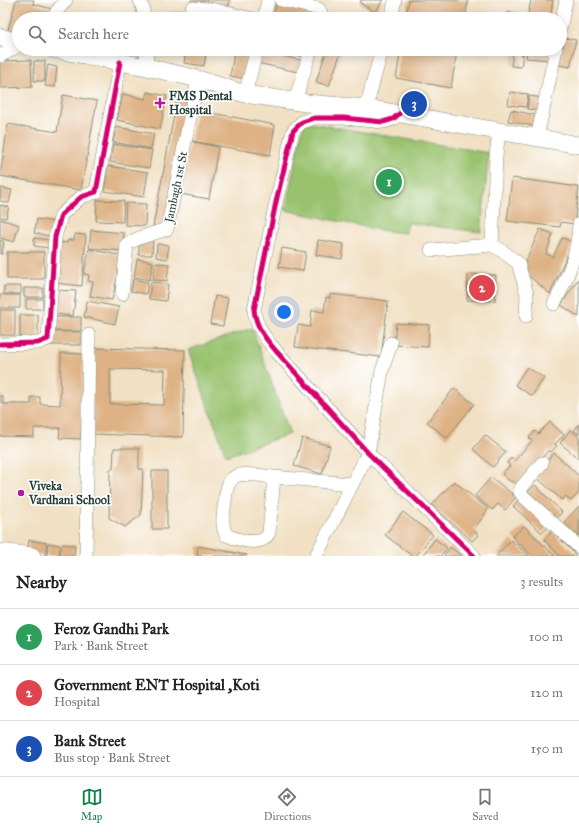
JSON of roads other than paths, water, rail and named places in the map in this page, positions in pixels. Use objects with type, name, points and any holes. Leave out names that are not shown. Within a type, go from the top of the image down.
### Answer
[{"type":"main road","points":[[0,37],[12,41]]},
{"type":"main road","points":[[89,56],[147,67],[198,79],[245,94],[295,101],[366,108],[579,145]]},
{"type":"main road","points":[[0,552],[32,556]]},
{"type":"street","points":[[56,12],[66,0]]},
{"type":"street","points":[[140,0],[143,12]]},
{"type":"street","points":[[265,12],[268,0]]},
{"type":"street","points":[[281,0],[319,9],[320,12]]},
{"type":"street","points":[[392,12],[395,0]]},
{"type":"street","points":[[564,12],[566,0]]},
{"type":"street","points":[[192,8],[211,9],[223,12]]},
{"type":"street","points":[[0,56],[12,48]]},
{"type":"street","points":[[146,56],[147,67]]},
{"type":"street","points":[[245,94],[255,56]]},
{"type":"street","points":[[295,101],[308,56]]},
{"type":"street","points":[[366,108],[380,56]]},
{"type":"street","points":[[537,138],[555,56]]},
{"type":"street","points":[[0,344],[38,343],[48,339],[55,237],[61,215],[81,197],[96,192],[120,62]]},
{"type":"street","name":"Jambagh 1st St","points":[[122,294],[128,244],[139,238],[167,229],[198,79]]},
{"type":"street","points":[[399,114],[393,119],[383,122],[344,118],[314,118],[306,120],[297,126],[293,131],[285,161],[254,310],[255,320],[263,336],[368,452],[474,556]]},
{"type":"street","points":[[492,245],[496,156],[499,131]]},
{"type":"street","points":[[554,304],[565,283],[575,253],[579,224]]},
{"type":"street","points":[[431,250],[492,245],[501,250],[518,263],[527,294],[526,316]]},
{"type":"street","points":[[86,556],[89,335]]},
{"type":"street","points":[[316,556],[368,452],[382,371],[391,343]]},
{"type":"street","points":[[542,463],[521,488],[520,492],[579,547]]},
{"type":"street","points":[[274,477],[269,533],[264,540],[255,542],[235,539],[226,535],[223,529],[223,519],[226,490],[231,480],[239,475],[274,477],[352,484]]},
{"type":"place","name":"FMS Dental Hospital","points":[[160,103]]},
{"type":"place","name":"Bank Street","points":[[414,104]]},
{"type":"place","name":"Feroz Gandhi Park","points":[[389,182]]},
{"type":"place","name":"Government ENT Hospital ,Koti","points":[[482,288]]},
{"type":"place","name":"Viveka Vardhani School","points":[[21,493]]}]
